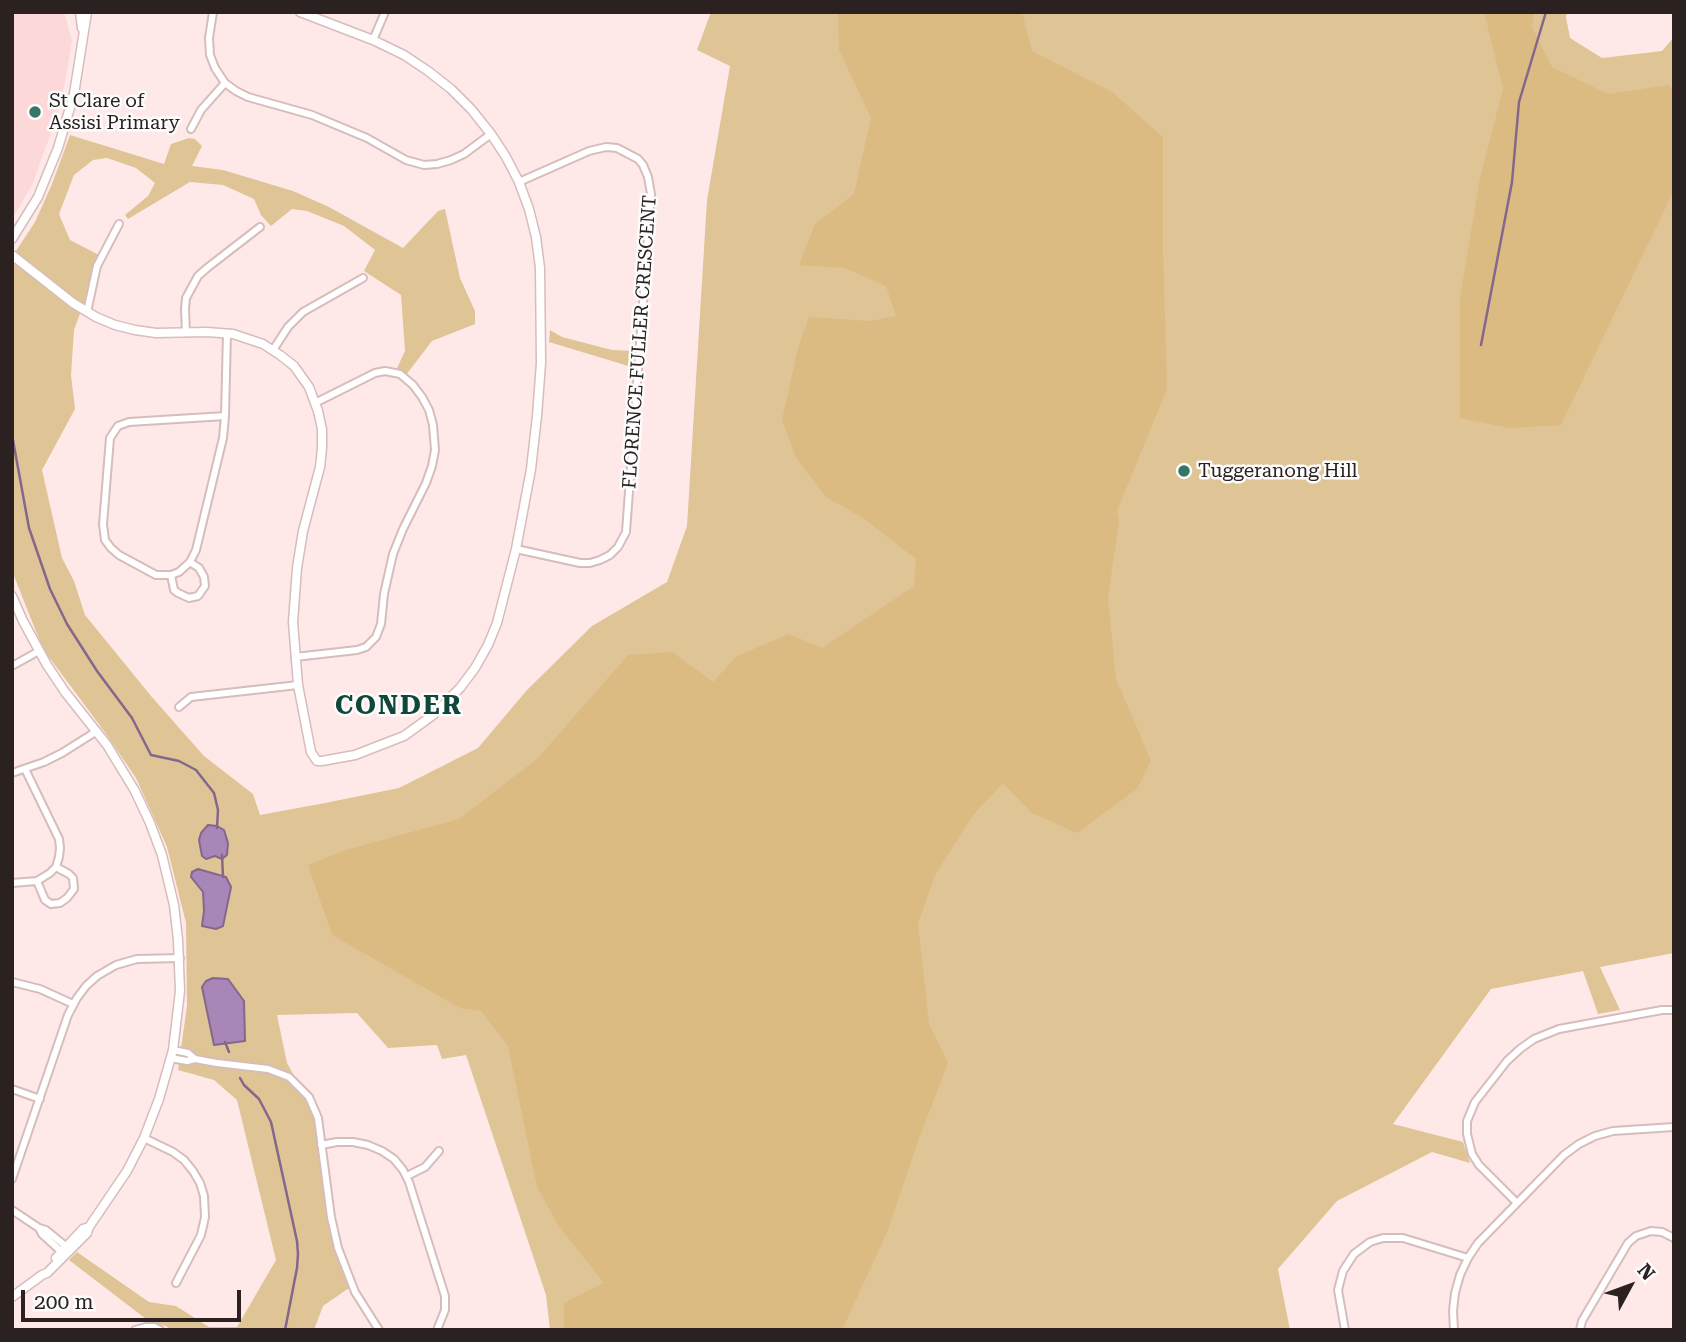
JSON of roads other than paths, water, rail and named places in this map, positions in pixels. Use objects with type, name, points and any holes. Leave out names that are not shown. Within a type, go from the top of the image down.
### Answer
[{"type":"street","points":[[80,12],[84,34]]},
{"type":"street","points":[[12,239],[38,197],[58,148],[74,94],[87,12]]},
{"type":"street","points":[[213,12],[209,38],[210,55],[215,68],[225,83],[248,97],[312,115],[366,138],[406,160],[424,165],[437,164],[464,154],[491,134]]},
{"type":"street","points":[[12,255],[66,298],[87,312],[115,325],[156,333],[227,333],[251,339],[273,350],[294,366],[309,387],[322,429],[320,467],[303,531],[297,568],[293,622],[298,685],[311,752],[317,761],[355,755],[404,736],[427,720],[450,700],[475,668],[488,645],[497,622],[516,550],[531,469],[541,363],[542,304],[536,237],[519,182],[491,134],[471,109],[443,83],[404,55],[300,12]]},
{"type":"street","points":[[373,40],[386,12]]},
{"type":"street","points":[[191,129],[201,110],[225,83]]},
{"type":"street","name":"FLORENCE FULLER CRESCENT","points":[[516,550],[590,563],[610,555],[626,532],[651,194],[648,177],[638,159],[617,148],[606,147],[589,151],[519,182]]},
{"type":"street","points":[[87,312],[97,266],[119,224]]},
{"type":"street","points":[[186,333],[187,298],[198,276],[260,227]]},
{"type":"street","points":[[273,350],[288,327],[303,312],[363,278]]},
{"type":"street","points":[[225,416],[128,422],[118,426],[110,438],[103,524],[106,540],[119,555],[151,573],[171,575],[190,562],[196,550],[223,438],[225,416],[227,333]]},
{"type":"street","points":[[295,657],[357,650],[366,647],[376,637],[382,624],[384,594],[393,554],[426,483],[435,450],[429,410],[413,385],[400,374],[385,371],[375,373],[316,403]]},
{"type":"street","points":[[171,575],[174,590],[189,598],[198,596],[205,586],[204,577],[199,568],[190,562]]},
{"type":"street","points":[[12,596],[39,651],[65,692],[97,731],[126,775],[150,823],[170,888],[180,958],[178,1014],[172,1054],[144,1138],[114,1192],[89,1227],[88,1233],[66,1251],[47,1273],[12,1297]]},
{"type":"street","points":[[12,666],[39,651]]},
{"type":"street","points":[[179,707],[191,697],[298,685]]},
{"type":"street","points":[[12,773],[69,749],[97,731]]},
{"type":"street","points":[[12,883],[37,881],[56,867],[59,857],[59,839],[25,769]]},
{"type":"street","points":[[37,881],[45,900],[51,904],[60,903],[67,898],[74,889],[73,878],[56,867]]},
{"type":"street","points":[[12,1179],[73,1004],[81,992],[91,981],[116,965],[137,959],[180,958]]},
{"type":"street","points":[[12,982],[40,989],[73,1004]]},
{"type":"street","points":[[1517,1203],[1479,1165],[1472,1154],[1467,1134],[1468,1121],[1475,1102],[1507,1061],[1534,1039],[1559,1029],[1674,1010]]},
{"type":"street","points":[[172,1054],[188,1054],[195,1059],[278,1071],[289,1076],[309,1097],[318,1118],[331,1217],[338,1248],[355,1292],[379,1330]]},
{"type":"street","points":[[12,1089],[40,1099]]},
{"type":"street","points":[[1454,1330],[1455,1293],[1468,1258],[1478,1243],[1564,1155],[1595,1136],[1613,1131],[1674,1127]]},
{"type":"street","points":[[144,1138],[184,1160],[200,1183],[204,1196],[205,1217],[201,1235],[176,1283]]},
{"type":"street","points":[[321,1145],[345,1142],[368,1145],[394,1159],[407,1177],[445,1296],[445,1310],[437,1330]]},
{"type":"street","points":[[407,1177],[425,1167],[439,1151]]},
{"type":"street","points":[[12,1210],[66,1251]]},
{"type":"street","points":[[1580,1330],[1628,1243],[1641,1233],[1651,1231],[1662,1232],[1674,1238]]},
{"type":"street","points":[[1345,1330],[1339,1304],[1339,1284],[1346,1265],[1354,1254],[1370,1242],[1383,1238],[1403,1238],[1468,1258]]},
{"type":"street","points":[[135,1330],[146,1326],[160,1330]]},
{"type":"waterway","points":[[1481,345],[1512,182],[1519,102],[1546,12]]},
{"type":"waterway","points":[[12,435],[29,528],[50,589],[67,624],[132,718],[151,755],[179,761],[196,770],[214,793],[218,810],[217,828]]},
{"type":"waterway","points":[[222,855],[223,877]]},
{"type":"waterway","points":[[225,1042],[229,1052]]},
{"type":"waterway","points":[[240,1078],[259,1099],[271,1122],[297,1241],[297,1268],[285,1330]]},
{"type":"place","name":"St Clare of Assisi Primary","points":[[35,112]]},
{"type":"place","name":"Tuggeranong Hill","points":[[1184,471]]},
{"type":"district","name":"CONDER","points":[[399,706]]}]
